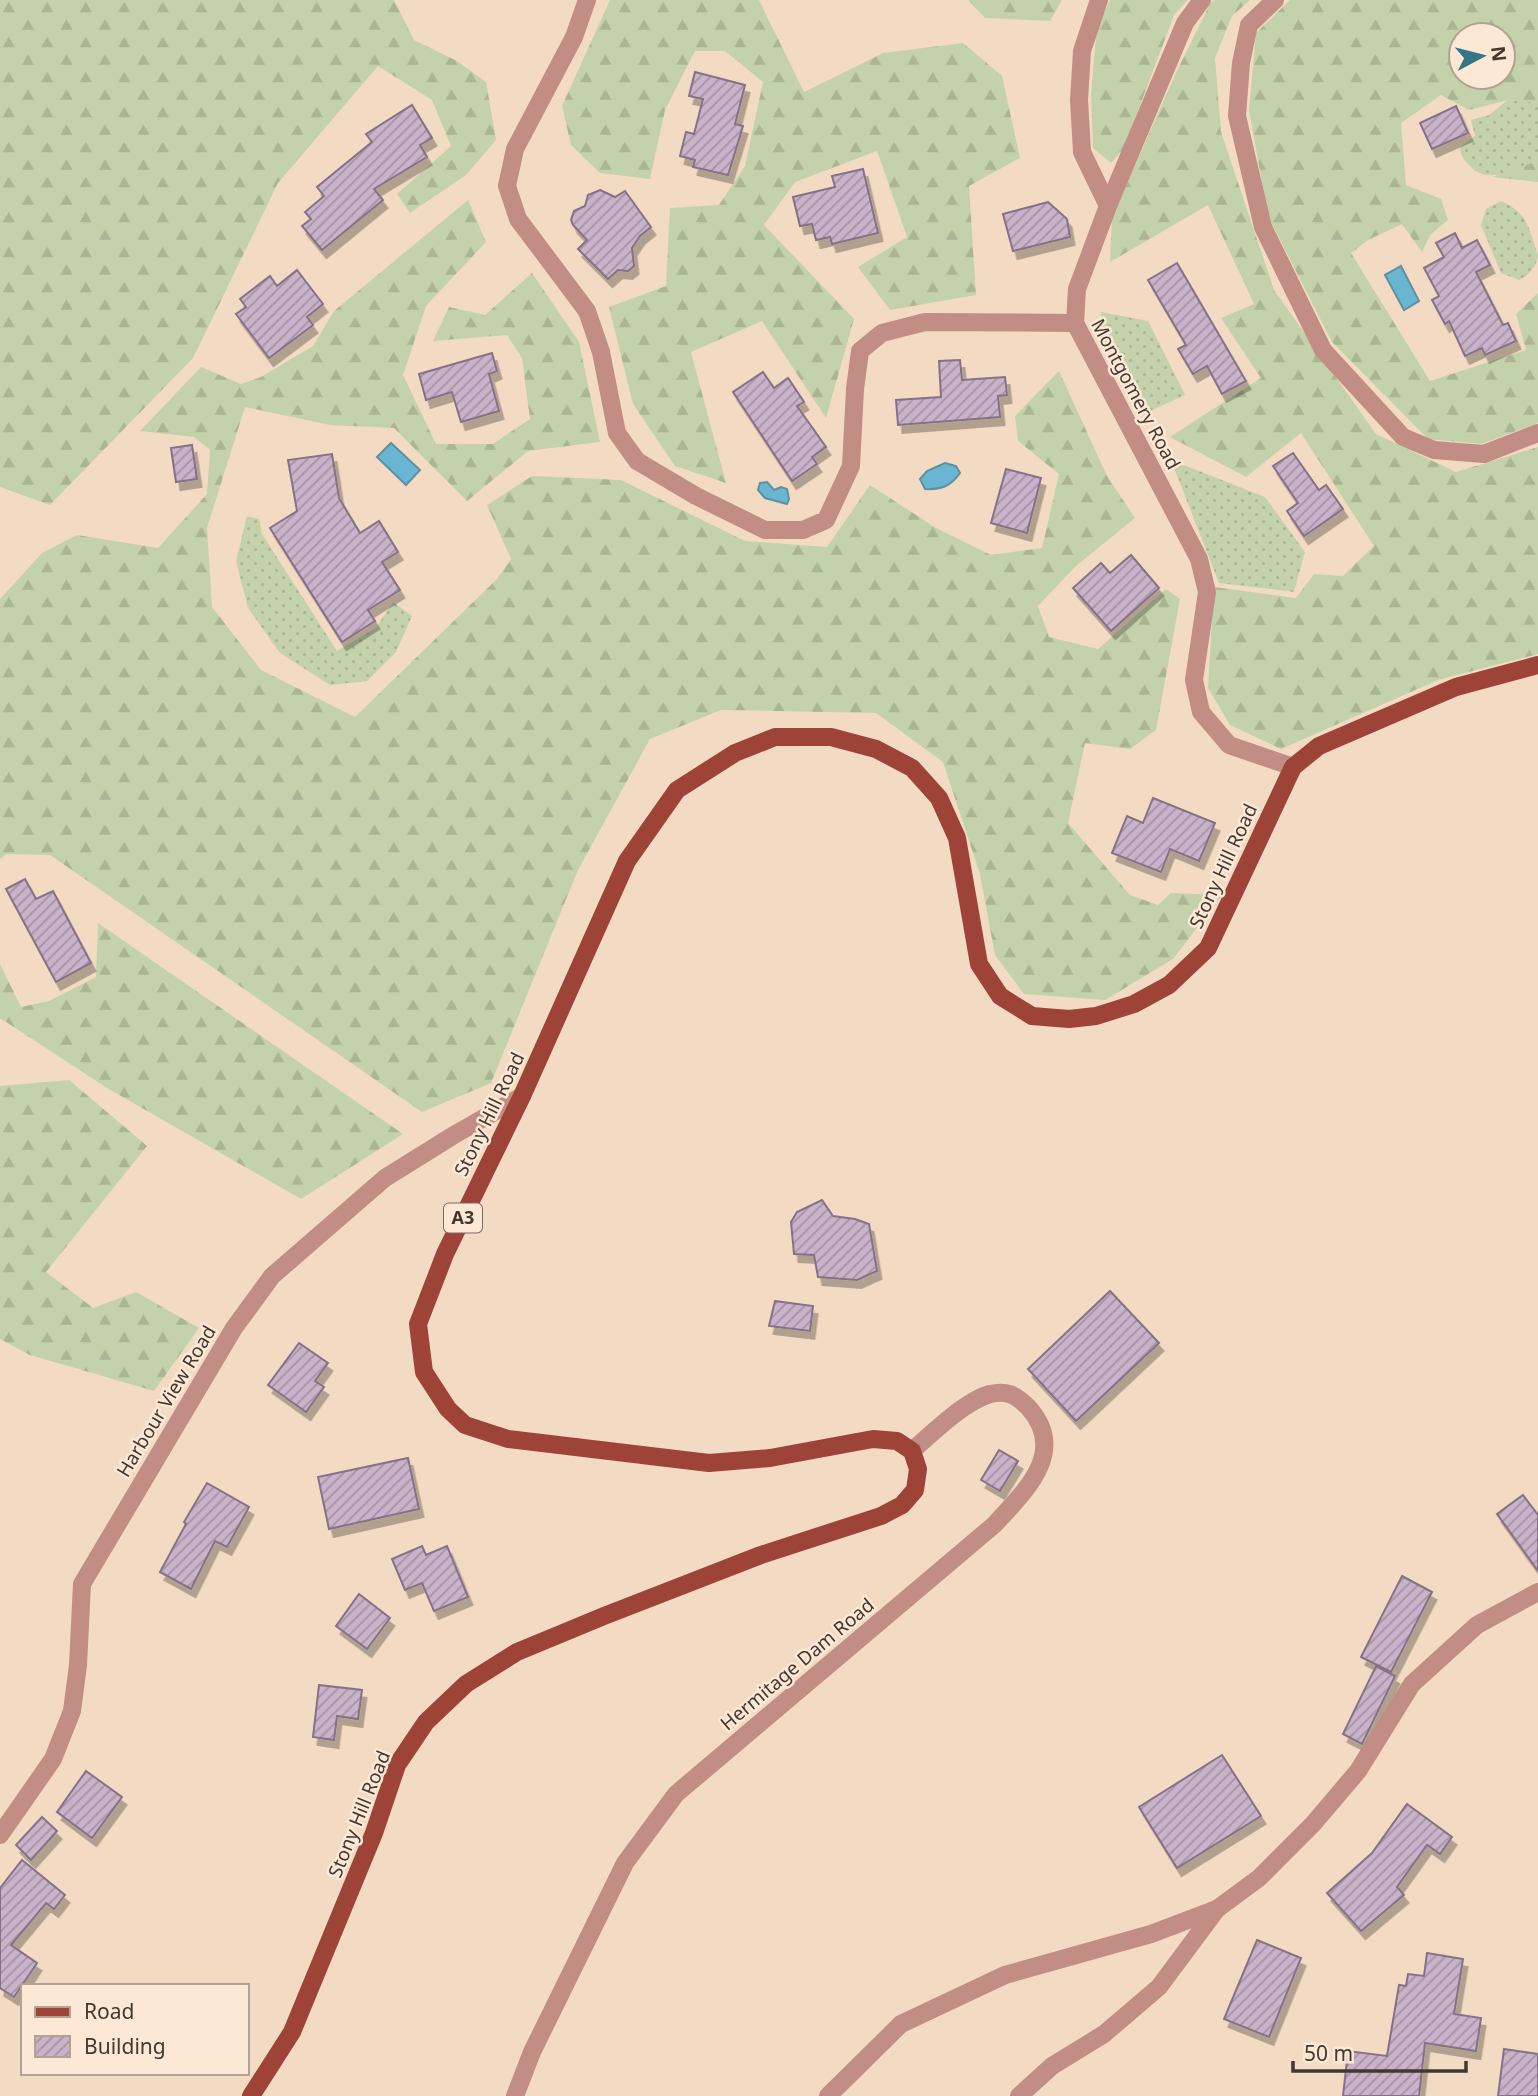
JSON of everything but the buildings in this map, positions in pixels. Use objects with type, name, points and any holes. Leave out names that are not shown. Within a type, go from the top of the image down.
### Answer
[{"type":"main road","name":"Stony Hill Road","points":[[251,2096],[292,2032],[374,1832],[397,1765],[426,1722],[466,1684],[517,1652],[761,1555],[881,1516],[902,1505],[915,1490],[918,1469],[912,1451],[897,1441],[873,1439],[770,1458],[709,1463],[508,1440],[465,1425],[448,1409],[424,1372],[418,1324],[445,1254],[522,1096],[627,861],[677,790],[735,753],[775,737],[831,737],[876,749],[912,768],[939,798],[957,838],[979,964],[1000,996],[1032,1016],[1069,1019],[1096,1016],[1134,1004],[1169,985],[1208,948],[1293,767],[1319,746],[1456,687],[1538,665]]},
{"type":"street","points":[[587,0],[574,37],[515,149],[507,186],[518,219],[587,311],[601,352],[617,433],[637,461],[696,496],[765,530],[803,530],[827,520],[851,466],[860,351],[882,333],[925,321],[1075,323]]},
{"type":"street","points":[[1099,0],[1082,51],[1079,100],[1082,152],[1108,206]]},
{"type":"street","name":"Montgomery Road","points":[[1202,0],[1185,23],[1108,206],[1077,289],[1075,323],[1199,559],[1207,592],[1194,680],[1201,712],[1229,745],[1293,767]]},
{"type":"street","points":[[1275,0],[1250,25],[1241,63],[1237,116],[1263,227],[1323,350],[1403,437],[1434,450],[1484,454],[1538,433]]},
{"type":"street","name":"Harbour View Road","points":[[0,1835],[53,1759],[72,1711],[78,1665],[82,1584],[234,1328],[271,1276],[385,1178],[522,1096]]},
{"type":"street","name":"Hermitage Dam Road","points":[[515,2096],[532,2052],[625,1863],[676,1794],[994,1525],[1033,1481],[1041,1466],[1045,1441],[1036,1416],[1018,1397],[1006,1392],[987,1395],[945,1421],[912,1451]]},
{"type":"street","points":[[828,2096],[901,2024],[1005,1975],[1151,1934],[1217,1909],[1259,1878],[1322,1814],[1358,1771],[1412,1684],[1477,1625],[1538,1592]]},
{"type":"street","points":[[1019,2096],[1052,2066],[1104,2034],[1159,1987],[1217,1909]]},
{"type":"green space","points":[[0,0],[394,0],[414,40],[457,61],[486,82],[496,140],[466,175],[410,213],[397,194],[451,146],[432,100],[378,66],[278,183],[193,358],[50,505],[0,487]]},
{"type":"green space","points":[[610,0],[759,0],[804,92],[883,53],[963,43],[1002,76],[1020,158],[969,186],[976,295],[890,310],[858,267],[907,237],[877,151],[795,182],[764,225],[854,319],[826,418],[762,321],[691,352],[726,483],[675,466],[633,404],[609,307],[666,286],[670,208],[719,205],[745,166],[763,82],[725,51],[695,51],[665,110],[650,179],[600,173],[571,145],[562,106]]},
{"type":"green space","points":[[968,0],[1062,0],[1050,21],[985,18]]},
{"type":"green space","points":[[1110,0],[1188,0],[1174,15],[1124,148],[1111,163],[1093,148],[1091,94],[1097,27]]},
{"type":"green space","points":[[1214,0],[1250,0],[1232,16],[1215,58],[1221,132],[1274,290],[1376,434],[1456,472],[1538,447],[1538,654],[1438,680],[1281,749],[1230,725],[1208,688],[1214,587],[1296,598],[1314,574],[1343,576],[1374,546],[1301,433],[1246,477],[1170,437],[1261,378],[1221,318],[1254,304],[1208,205],[1110,262],[1112,218],[1174,77]]},
{"type":"green space","points":[[1290,0],[1538,0],[1538,103],[1508,100],[1469,110],[1441,95],[1401,123],[1406,185],[1441,199],[1448,220],[1430,235],[1422,252],[1402,224],[1368,240],[1351,253],[1430,381],[1526,350],[1516,314],[1538,293],[1538,423],[1481,444],[1428,439],[1332,342],[1268,216],[1249,110],[1256,33]]},
{"type":"green space","points":[[1508,100],[1538,103],[1538,161],[1503,174],[1485,175],[1477,172],[1464,160],[1460,147],[1475,136],[1471,120],[1489,115]]},
{"type":"green space","points":[[1538,161],[1538,182],[1492,177]]},
{"type":"green space","points":[[468,200],[486,242],[426,306],[403,375],[436,444],[493,444],[530,419],[522,358],[507,335],[433,341],[449,307],[485,315],[532,273],[579,342],[600,442],[528,451],[467,501],[394,428],[330,425],[245,407],[207,528],[212,607],[261,670],[355,717],[497,579],[511,559],[487,505],[532,476],[621,480],[745,541],[827,547],[870,485],[936,528],[991,555],[1042,548],[1059,474],[1018,441],[1015,416],[1059,371],[1107,476],[1135,518],[1076,566],[1038,606],[1049,637],[1098,649],[1166,589],[1180,599],[1156,730],[1130,749],[1085,743],[1068,823],[1130,895],[1158,905],[1171,893],[1222,895],[1173,959],[1105,1000],[1024,994],[995,955],[980,874],[943,762],[876,713],[721,710],[650,739],[578,870],[491,1083],[422,1112],[50,855],[7,854],[0,859],[0,599],[42,553],[77,535],[158,548],[207,494],[210,450],[194,437],[140,431],[201,367],[241,384],[261,377],[313,346],[334,311]]},
{"type":"green space","points":[[1501,201],[1522,216],[1538,255],[1532,270],[1519,280],[1501,273],[1481,225],[1486,209]]},
{"type":"green space","points":[[1101,312],[1148,321],[1185,395],[1146,413],[1103,342]]},
{"type":"green space","points":[[1171,460],[1265,497],[1305,552],[1294,592],[1219,583]]},
{"type":"green space","points":[[247,516],[259,519],[262,534],[337,651],[376,628],[393,602],[412,616],[396,652],[367,681],[330,685],[280,653],[248,608],[236,561]]},
{"type":"green space","points":[[98,923],[403,1134],[301,1199],[107,1088],[0,1018],[0,964],[21,1007],[49,1001],[96,977]]},
{"type":"green space","points":[[69,1080],[147,1146],[46,1272],[93,1308],[136,1292],[199,1328],[154,1391],[30,1355],[0,1339],[0,1086]]},
{"type":"water","points":[[1401,266],[1419,301],[1404,310],[1385,275]]},
{"type":"water","points":[[391,443],[420,470],[406,485],[377,457]]},
{"type":"water","points":[[945,463],[956,466],[960,473],[945,486],[925,489],[920,479],[927,471]]},
{"type":"water","points":[[767,482],[774,490],[781,487],[787,489],[787,504],[765,498],[758,490],[760,483]]}]
